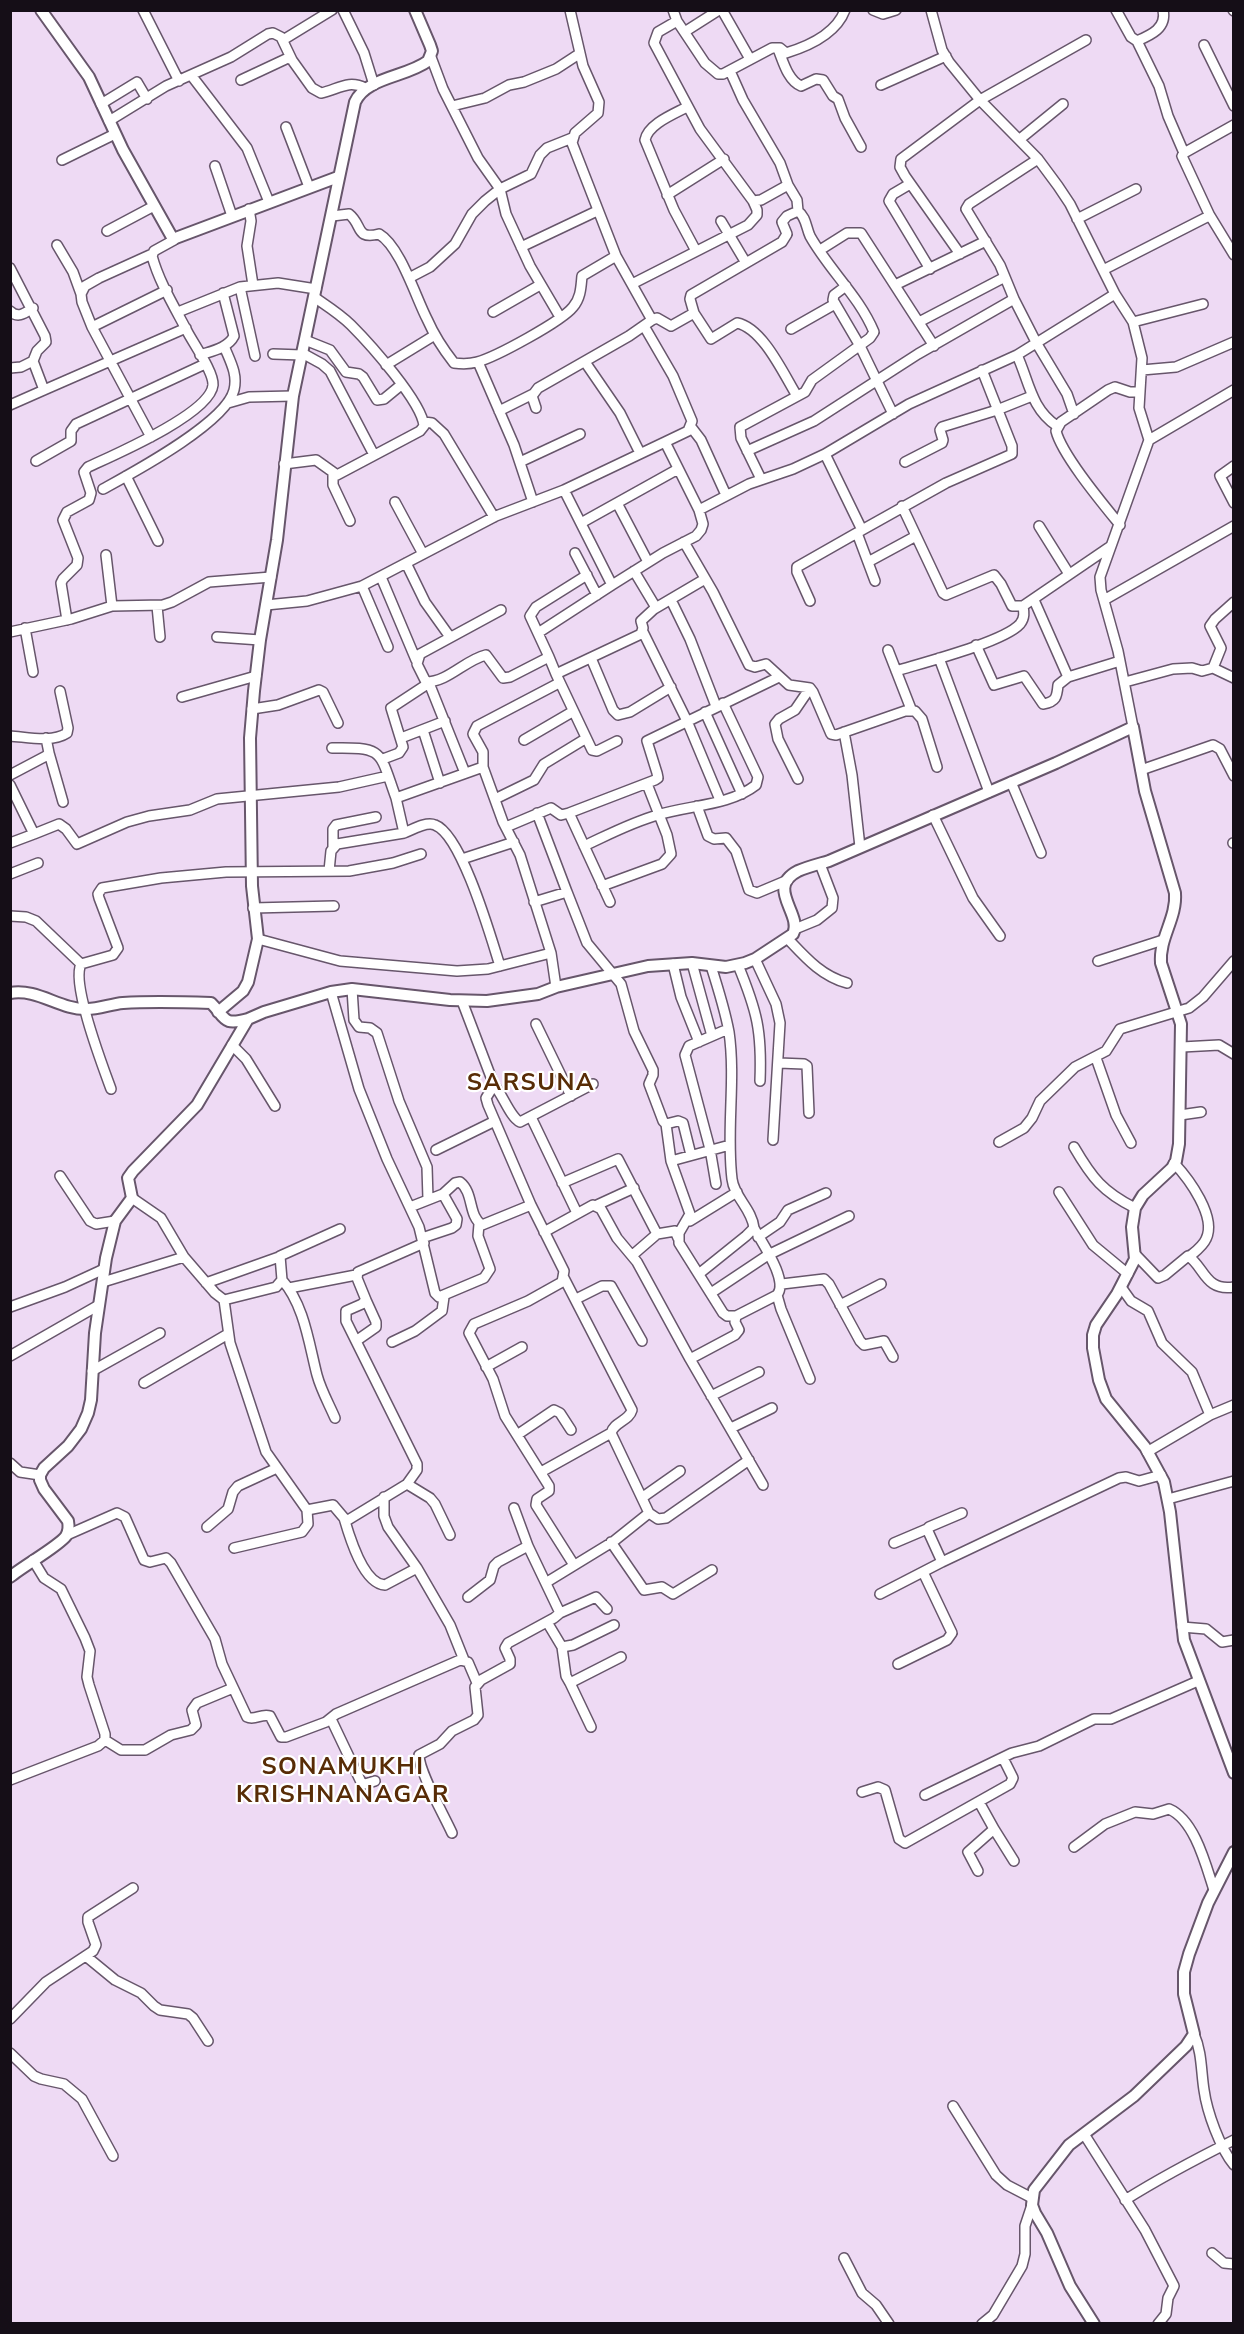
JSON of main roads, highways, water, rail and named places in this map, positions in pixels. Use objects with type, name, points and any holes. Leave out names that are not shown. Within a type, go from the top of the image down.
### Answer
[{"type":"district","name":"SARSUNA","points":[[531,1084]]},
{"type":"district","name":"SONAMUKHI KRISHNANAGAR","points":[[343,1782]]}]
